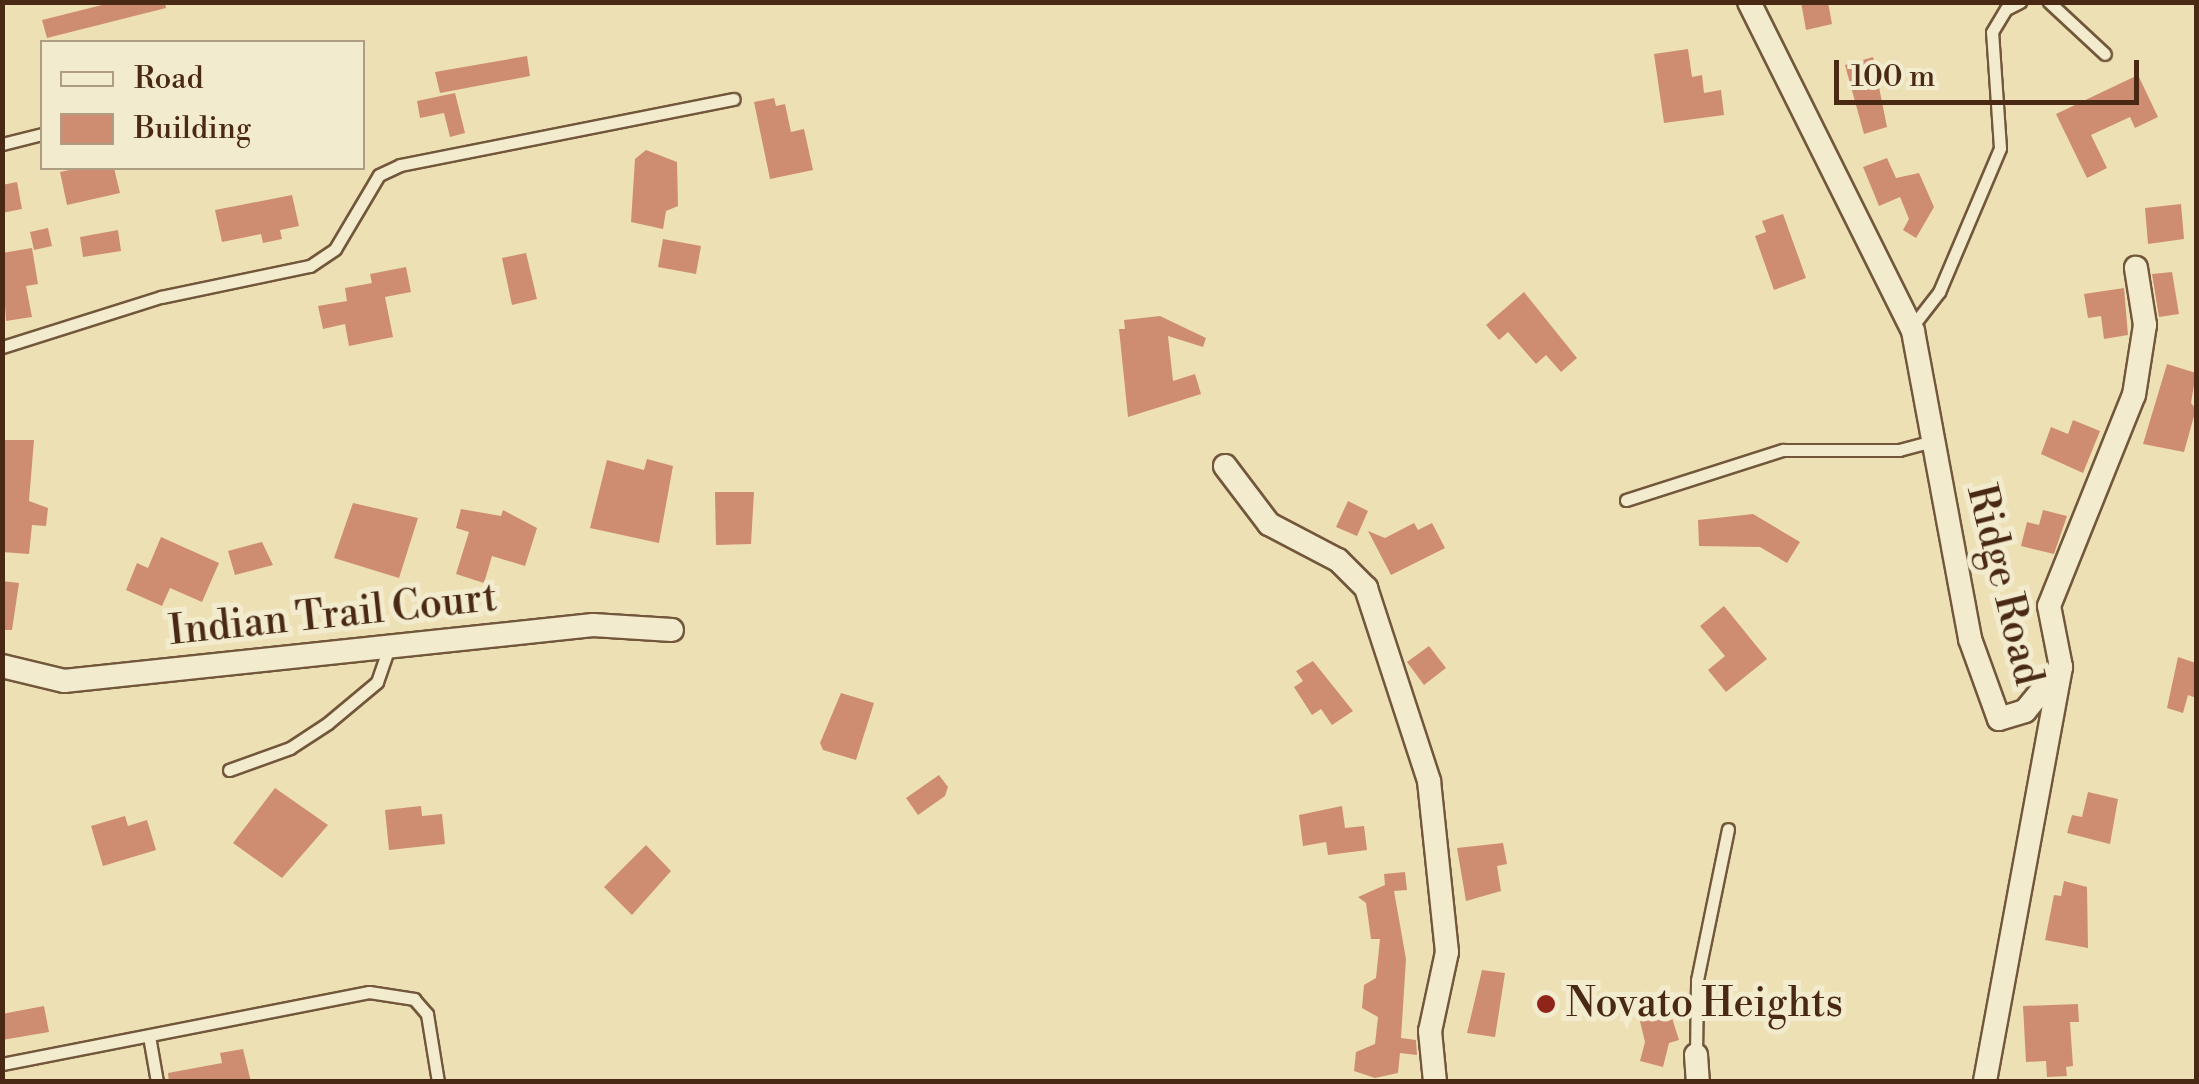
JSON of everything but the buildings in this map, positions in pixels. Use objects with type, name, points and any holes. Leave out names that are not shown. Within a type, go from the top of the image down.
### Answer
[{"type":"street","name":"Ridge Road","points":[[1749,2],[1911,328],[1970,639],[1999,719],[2025,711],[2062,667]]},
{"type":"street","points":[[2062,667],[2049,606],[2134,396],[2146,325],[2136,268]]},
{"type":"street","points":[[1226,466],[1269,524],[1338,560],[1366,588],[1429,781],[1447,952],[1430,1031],[1435,1082]]},
{"type":"street","name":"Indian Trail Court","points":[[2,666],[64,681],[593,625],[672,630]]},
{"type":"street","name":"Ridge Road","points":[[1985,1082],[2062,667]]},
{"type":"street","points":[[1696,1055],[1698,1082]]},
{"type":"lane","points":[[1911,328],[1938,292],[2000,148],[1992,32],[2006,9],[2020,2]]},
{"type":"lane","points":[[2049,2],[2106,54]]},
{"type":"lane","points":[[2,347],[161,297],[310,266],[334,249],[379,175],[400,164],[734,98]]},
{"type":"lane","points":[[2,144],[40,134]]},
{"type":"lane","points":[[1626,500],[1784,450],[1899,450],[1933,441]]},
{"type":"lane","points":[[229,770],[290,748],[328,723],[376,682],[389,646]]},
{"type":"lane","points":[[1696,1055],[1698,980],[1728,829]]},
{"type":"lane","points":[[2,1064],[369,992],[400,995],[427,1014],[438,1082]]},
{"type":"lane","points":[[149,1036],[157,1082]]},
{"type":"place","name":"Novato Heights","points":[[1546,1004]]}]
